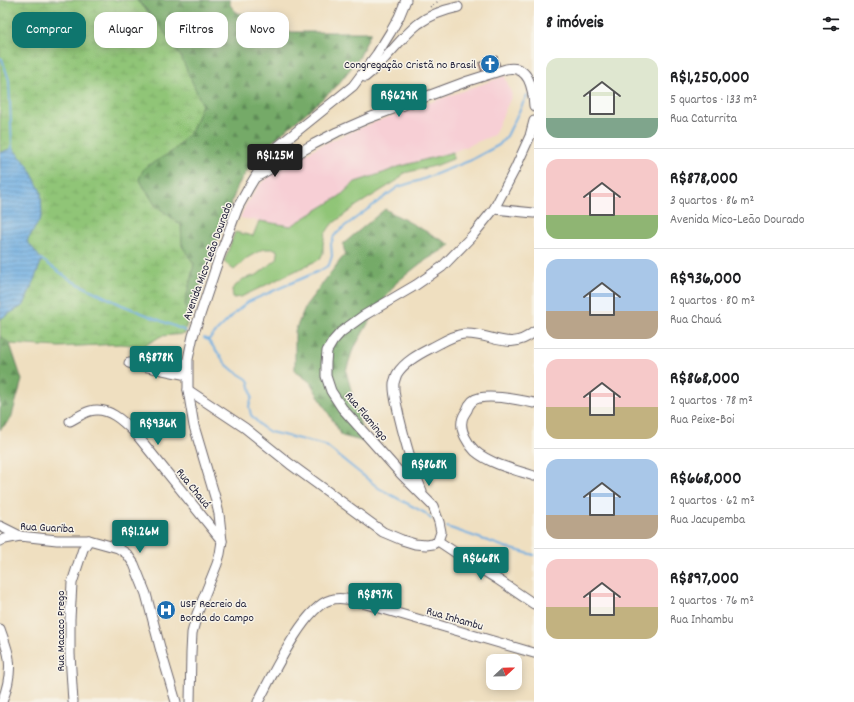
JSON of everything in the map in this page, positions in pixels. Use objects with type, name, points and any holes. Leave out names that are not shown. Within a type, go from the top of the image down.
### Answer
[{"type":"street","name":"Avenida Mico-Leão Dourado","points":[[190,702],[192,633],[197,614],[217,564],[222,541],[219,514],[194,426],[188,390],[188,359],[191,342],[238,207],[255,177],[276,148],[353,86],[377,54],[390,33],[406,0]]},
{"type":"street","points":[[353,86],[368,75],[407,34],[419,24],[440,12],[458,8]]},
{"type":"street","points":[[255,177],[337,132],[369,118],[468,81],[511,68],[518,70],[528,78],[533,93],[534,106]]},
{"type":"street","name":"Rua Flamingo","points":[[438,541],[441,532],[433,506],[401,474],[342,408],[331,391],[326,376],[327,352],[333,340],[346,328],[363,316],[416,285],[442,267],[473,235],[494,209],[530,136],[534,121]]},
{"type":"street","points":[[269,156],[276,160],[284,161]]},
{"type":"street","points":[[494,209],[534,213]]},
{"type":"street","points":[[425,498],[416,476],[403,433],[395,398],[394,382],[397,375],[403,366],[412,359],[457,336],[474,334],[513,342],[526,338],[534,332]]},
{"type":"street","points":[[129,363],[187,375]]},
{"type":"street","points":[[188,390],[245,428],[290,464],[383,532],[415,544],[426,545],[433,544],[438,541],[534,604]]},
{"type":"street","points":[[534,403],[490,397],[479,398],[468,406],[462,422],[466,441],[476,452],[501,465],[534,476]]},
{"type":"street","name":"Rua Chauá","points":[[70,421],[90,411],[100,410],[113,414],[124,422],[136,434],[222,541]]},
{"type":"street","points":[[0,526],[20,536]]},
{"type":"street","name":"Rua Guariba","points":[[0,541],[20,536],[57,540],[89,540],[118,548],[127,554],[134,564],[146,594],[176,702]]},
{"type":"street","name":"Rua Macaco Prego","points":[[73,702],[70,647],[72,583],[83,549],[89,540]]},
{"type":"street","name":"Rua Inhambu","points":[[258,702],[294,637],[310,613],[320,604],[329,600],[350,600],[366,604],[534,653]]},
{"type":"street","points":[[0,629],[9,659],[9,673],[2,702]]},
{"type":"shaded area","points":[[505,76],[512,95],[494,135],[453,152],[398,167],[355,182],[340,196],[291,226],[240,218],[246,204],[260,184],[275,172],[317,147],[386,118]]},
{"type":"green space","points":[[0,0],[136,0],[148,12],[94,12],[94,48],[157,48],[157,21],[165,33],[165,48],[175,48],[181,57],[202,104],[192,130],[173,151],[144,168],[139,179],[155,205],[181,225],[182,246],[194,264],[185,303],[188,318],[185,334],[161,336],[144,346],[120,344],[59,347],[10,344],[0,336],[0,319],[24,305],[27,241],[42,216],[12,148],[0,153]]},
{"type":"green space","points":[[137,0],[230,0],[230,5],[236,12],[236,48],[289,48],[289,32],[371,32],[359,58],[335,88],[273,141],[253,162],[238,185],[188,318],[185,303],[194,264],[182,246],[181,225],[155,205],[139,179],[143,168],[173,151],[192,130],[202,104],[172,48],[228,48],[228,12],[165,12],[165,36],[157,21],[157,12],[148,12]]},
{"type":"green space","points":[[453,152],[453,159],[435,166],[404,173],[398,180],[356,206],[331,225],[325,234],[323,253],[320,259],[241,297],[233,298],[232,289],[243,279],[257,275],[277,259],[278,254],[276,249],[263,249],[247,258],[234,270],[224,262],[235,232],[253,236],[259,221],[291,226],[340,196],[355,182],[398,167]]},
{"type":"green space","points":[[385,209],[451,245],[421,263],[396,283],[370,320],[352,352],[346,371],[365,442],[342,436],[310,382],[295,371],[295,331],[306,305],[345,254],[343,244]]},
{"type":"green space","points":[[0,336],[10,344],[22,380],[11,419],[0,430]]},
{"type":"water","points":[[12,148],[27,164],[41,192],[42,216],[27,241],[42,260],[24,305],[0,319],[0,153]]},
{"type":"building","name":"Congregação Cristã no Brasil","points":[[497,56],[500,66],[482,72],[479,63]]},
{"type":"waterway","points":[[0,58],[2,59],[9,80],[11,150]]},
{"type":"waterway","points":[[208,340],[248,302],[321,270],[329,265],[332,256],[331,244],[334,236],[345,226],[398,187],[421,180],[469,161],[499,145],[507,136],[527,95]]},
{"type":"waterway","points":[[41,259],[72,281],[122,305],[186,331]]},
{"type":"waterway","points":[[204,338],[208,340],[226,364],[249,382],[252,397],[249,406],[251,415],[262,427],[270,432],[325,445],[380,489],[425,513],[431,519]]},
{"type":"waterway","points":[[447,527],[508,548],[534,555]]},
{"type":"place","name":"Congregação Cristã no Brasil","points":[[490,64]]},
{"type":"place","name":"USF Recreio da Borda do Campo","points":[[166,610]]}]
